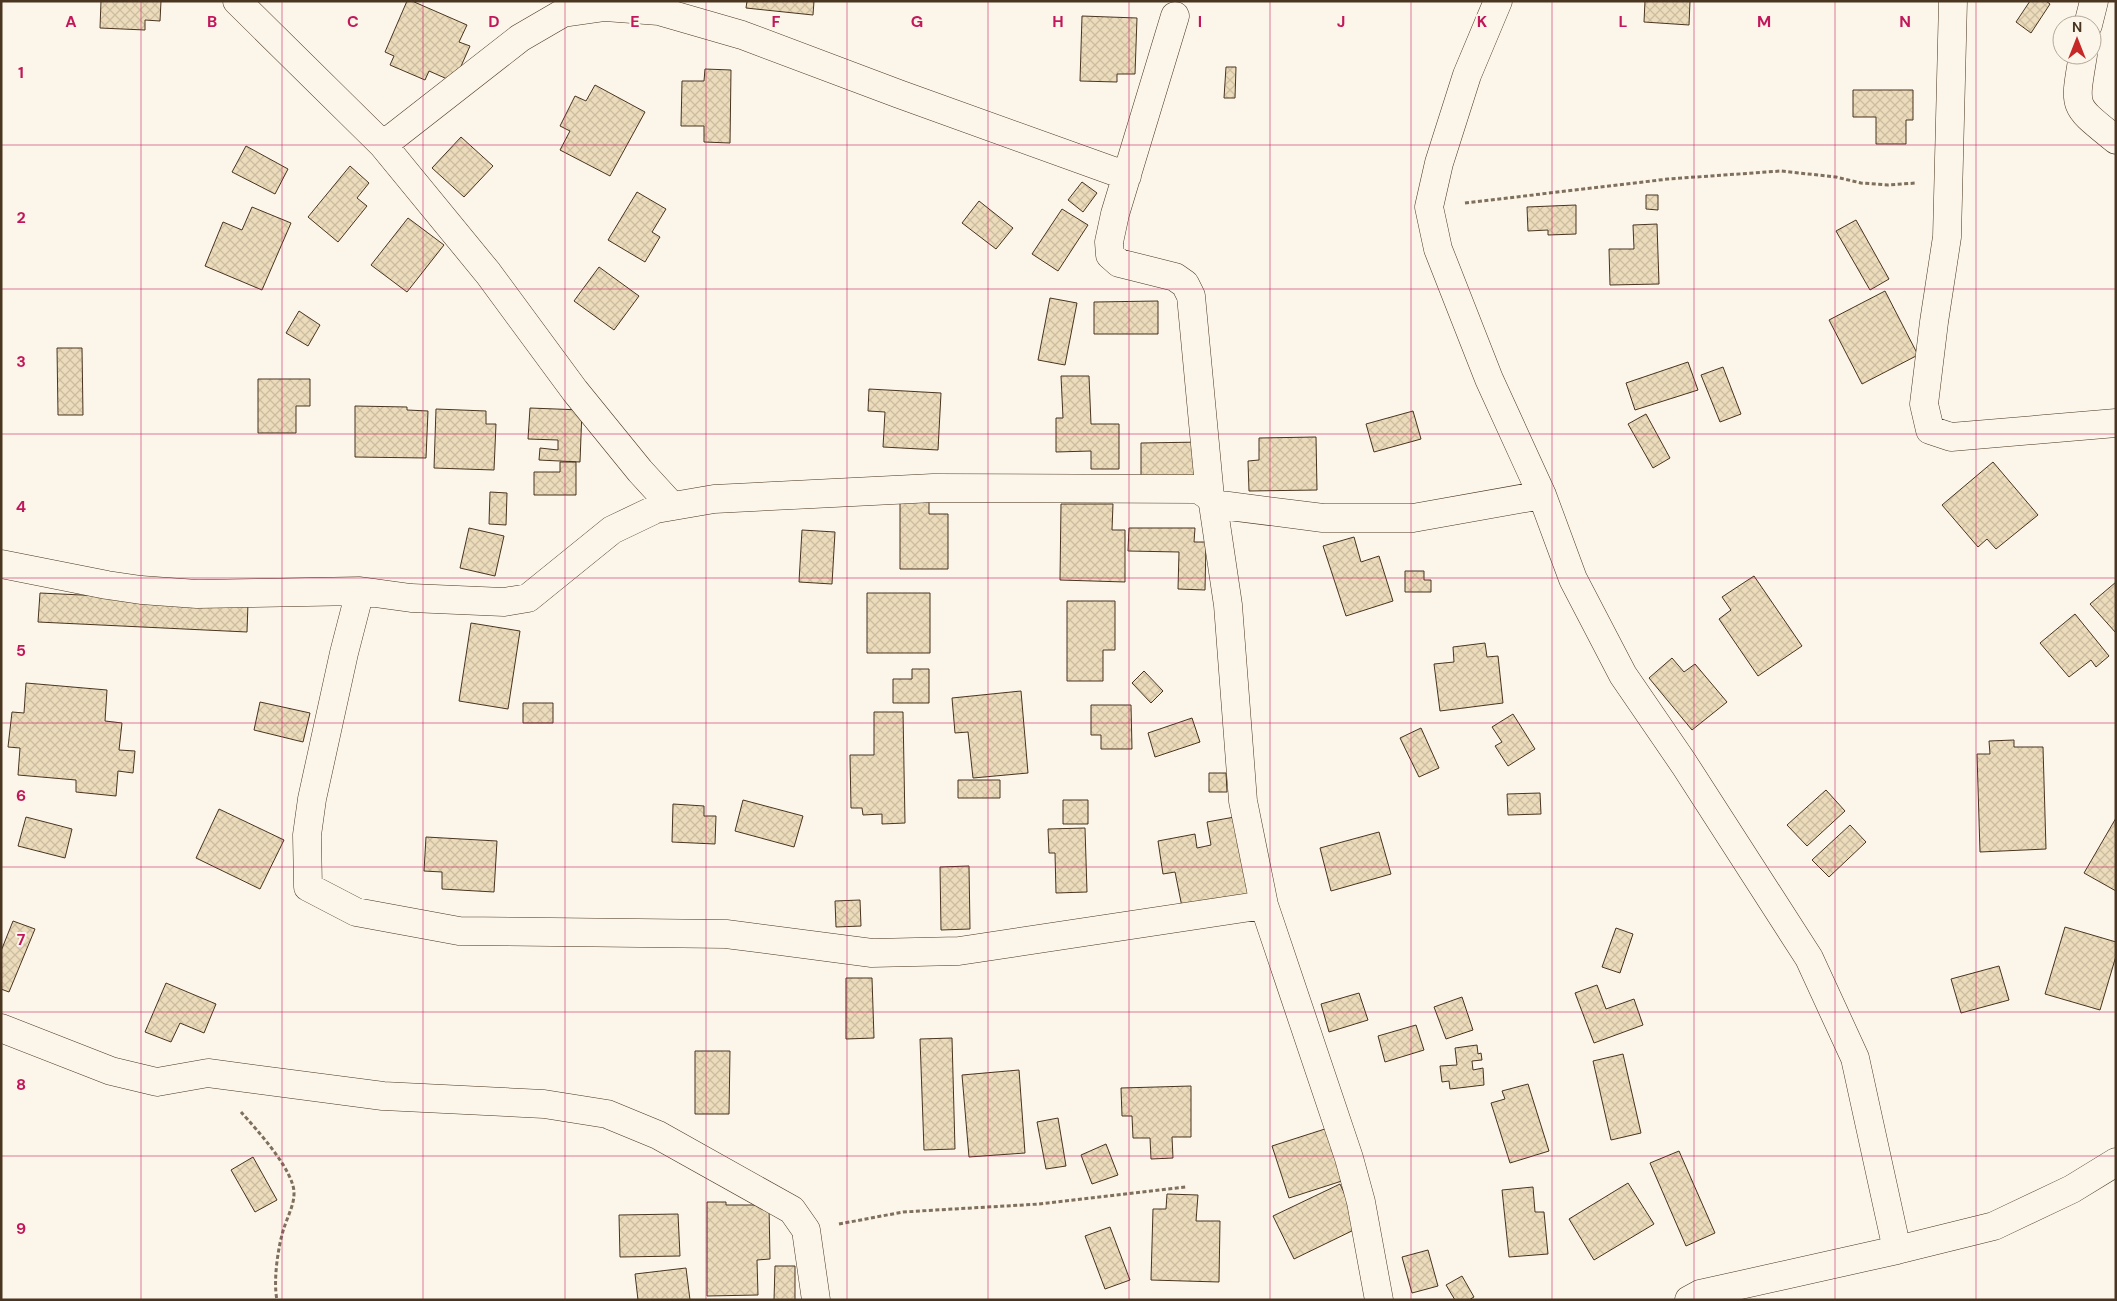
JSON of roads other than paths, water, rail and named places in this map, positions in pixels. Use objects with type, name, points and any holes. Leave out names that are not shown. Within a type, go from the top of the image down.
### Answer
[{"type":"street","points":[[237,1],[383,145],[488,273],[575,391],[640,471],[672,506]]},
{"type":"street","points":[[1498,1],[1467,76],[1439,163],[1429,207],[1438,249],[1489,379],[1542,496],[1573,579],[1623,675],[1684,764],[1809,958],[1855,1058],[1897,1250]]},
{"type":"street","points":[[1953,1],[1948,237],[1934,322],[1924,404],[1930,430],[1951,437],[2116,423]]},
{"type":"street","points":[[2090,15],[2094,1]]},
{"type":"street","points":[[383,145],[520,38],[563,13],[605,7],[659,11],[742,35],[1127,176]]},
{"type":"street","points":[[1175,16],[1115,214],[1109,242],[1110,255],[1119,263],[1175,276],[1185,284],[1191,296],[1211,500],[1228,605],[1243,801],[1264,905],[1349,1158],[1361,1202],[1379,1300]]},
{"type":"street","points":[[2081,65],[2076,96],[2079,106],[2085,115],[2116,140]]},
{"type":"street","points":[[1,564],[141,590],[197,594],[360,591],[411,598],[504,602],[528,598],[612,530],[656,509],[714,499],[933,488],[1188,488],[1198,489],[1211,500],[1323,518],[1413,518],[1542,496]]},
{"type":"street","points":[[360,591],[344,653],[312,799],[307,835],[308,887],[356,912],[459,931],[726,934],[872,953],[959,951],[1264,905]]},
{"type":"street","points":[[1,1028],[110,1071],[158,1082],[208,1073],[383,1096],[544,1104],[607,1114],[658,1135],[792,1210],[806,1230],[816,1300]]},
{"type":"street","points":[[1689,1300],[1700,1294],[1897,1250],[1994,1226],[2072,1189],[2116,1162]]}]
